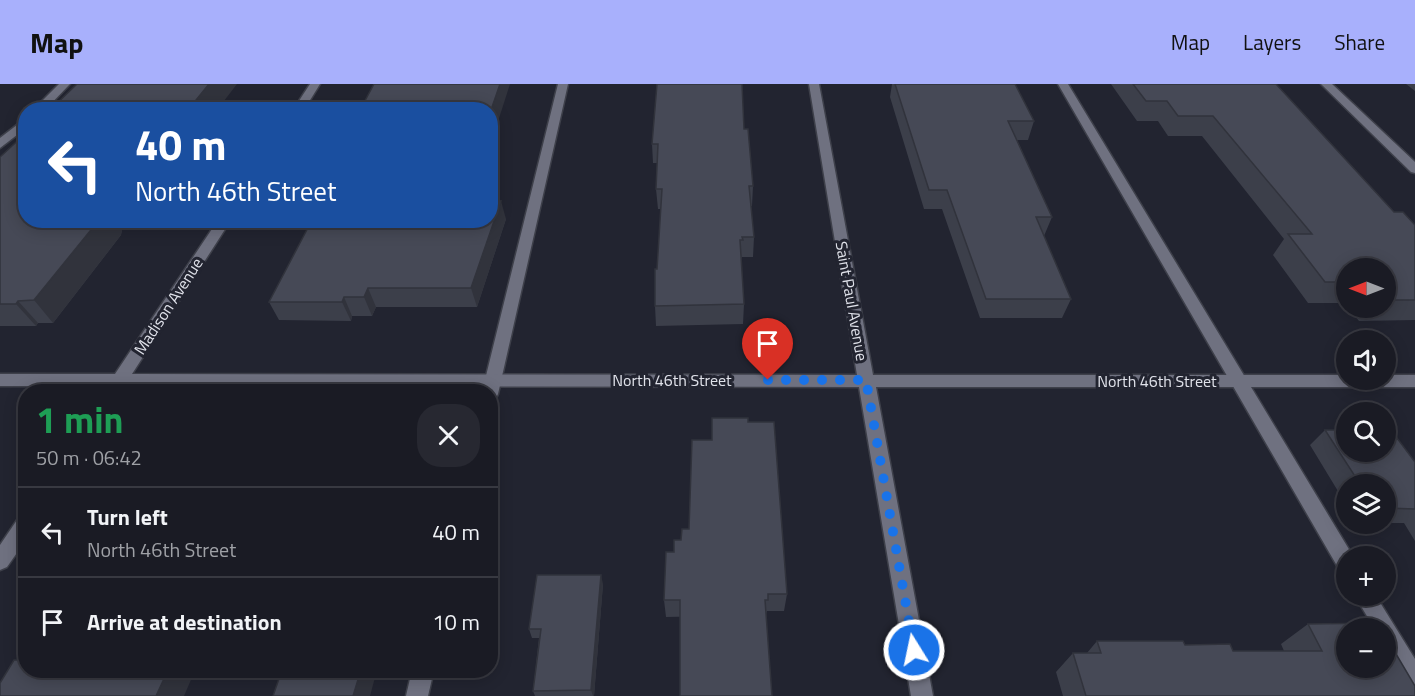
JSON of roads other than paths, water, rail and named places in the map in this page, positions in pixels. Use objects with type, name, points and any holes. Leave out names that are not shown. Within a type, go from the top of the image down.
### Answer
[{"type":"street","points":[[46,102],[65,84]]},
{"type":"street","points":[[303,102],[315,84]]},
{"type":"street","points":[[493,384],[563,84]]},
{"type":"street","name":"Saint Paul Avenue","points":[[814,84],[922,696]]},
{"type":"street","points":[[1063,84],[1336,546]]},
{"type":"street","points":[[1326,84],[1415,169]]},
{"type":"street","points":[[0,144],[18,128]]},
{"type":"street","name":"Madison Avenue","points":[[117,384],[220,228]]},
{"type":"street","name":"North 46th Street","points":[[0,380],[77,384]]},
{"type":"street","name":"North 46th Street","points":[[498,387],[866,380],[1415,381]]},
{"type":"street","points":[[0,561],[18,535]]},
{"type":"street","points":[[1396,647],[1415,679]]},
{"type":"street","points":[[417,696],[421,678]]}]
